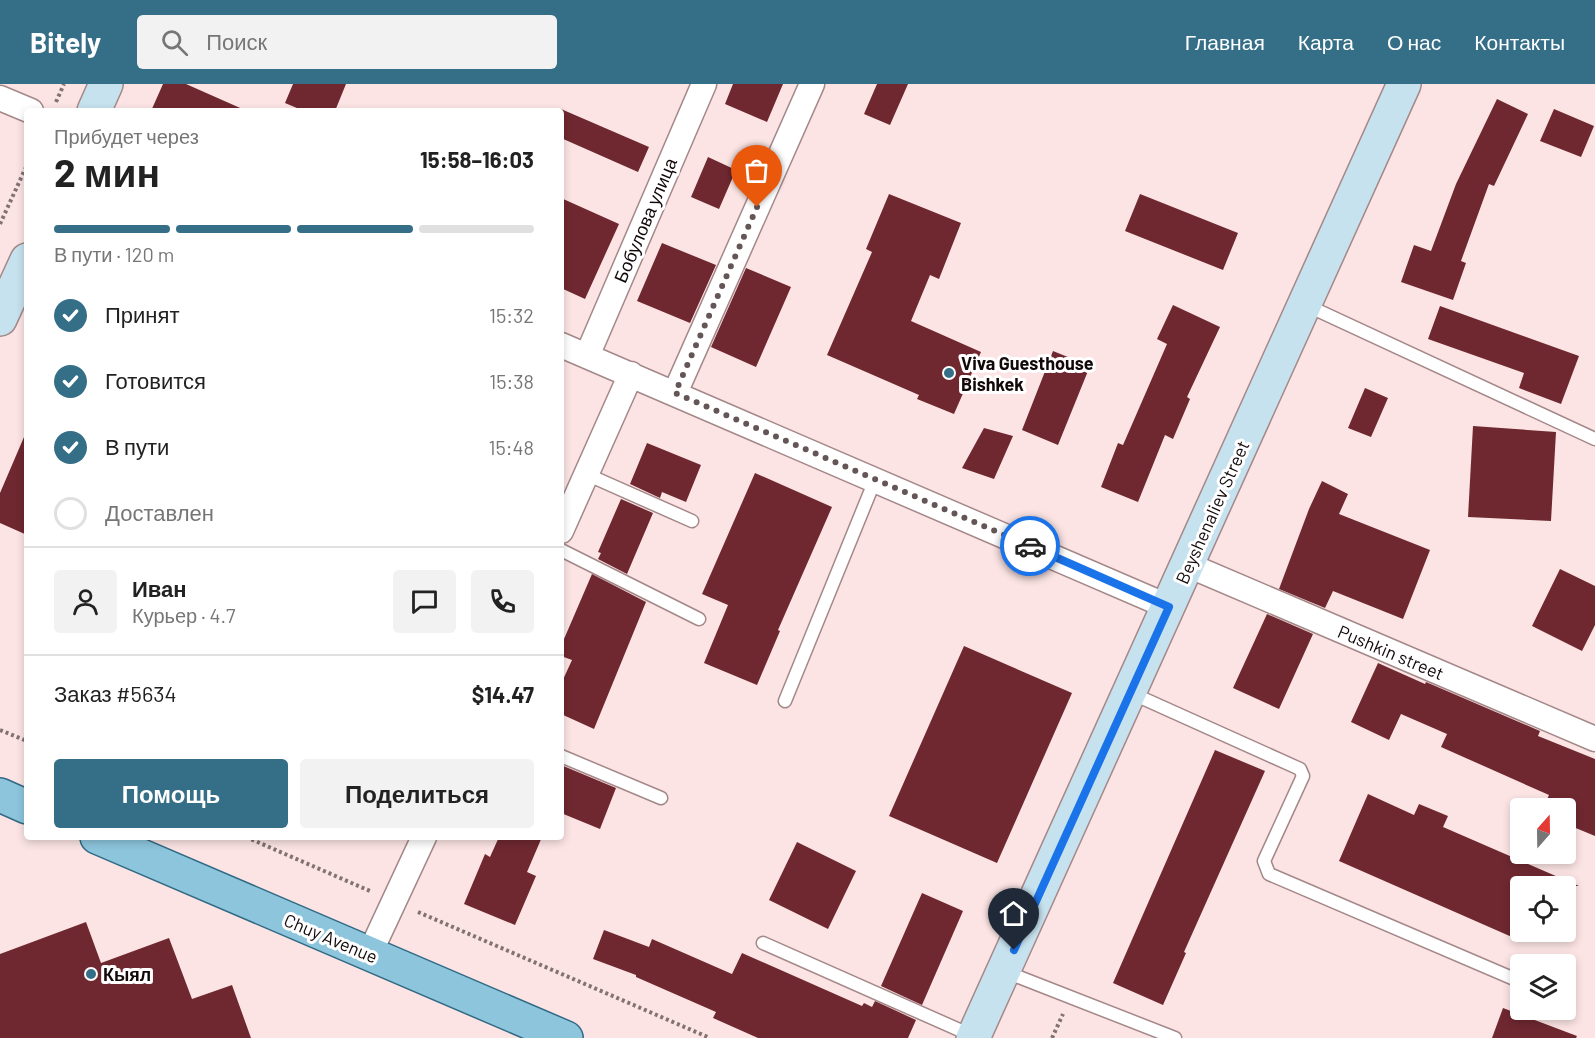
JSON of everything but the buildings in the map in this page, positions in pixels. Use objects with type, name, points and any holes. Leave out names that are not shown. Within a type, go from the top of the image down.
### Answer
[{"type":"main road","points":[[0,795],[24,806]]},
{"type":"main road","name":"Chuy Avenue","points":[[103,840],[566,1038]]},
{"type":"street","points":[[95,108],[106,84]]},
{"type":"street","name":"Бобулова улица","points":[[587,356],[704,84]]},
{"type":"street","points":[[675,393],[812,84]]},
{"type":"street","name":"Beyshenaliev Street","points":[[974,1037],[1404,84]]},
{"type":"street","points":[[0,98],[24,108]]},
{"type":"street","points":[[0,319],[24,267]]},
{"type":"street","points":[[564,346],[1169,607]]},
{"type":"street","points":[[564,524],[631,374]]},
{"type":"street","name":"Pushkin street","points":[[1188,565],[1595,739]]},
{"type":"street","points":[[369,955],[423,840]]},
{"type":"lane","points":[[1305,305],[1595,439]]},
{"type":"lane","points":[[586,474],[692,521]]},
{"type":"lane","points":[[785,701],[875,480]]},
{"type":"lane","points":[[564,552],[699,619]]},
{"type":"lane","points":[[1130,693],[1300,769],[1303,776],[1264,861],[1269,874],[1510,977]]},
{"type":"lane","points":[[564,757],[661,798]]},
{"type":"lane","points":[[763,943],[974,1037]]},
{"type":"lane","points":[[1004,971],[1175,1038]]},
{"type":"path","points":[[53,108],[64,84]]},
{"type":"path","points":[[0,224],[24,172]]},
{"type":"path","points":[[0,730],[24,740]]},
{"type":"path","points":[[253,840],[710,1038]]},
{"type":"way so far","points":[[757,207],[675,393],[1030,546]]},
{"type":"place","name":"Viva Guesthouse Bishkek","points":[[949,373]]},
{"type":"place","name":"Кыял","points":[[91,974]]},
{"type":"route","points":[[1014,950],[1169,607],[1030,546]]}]
